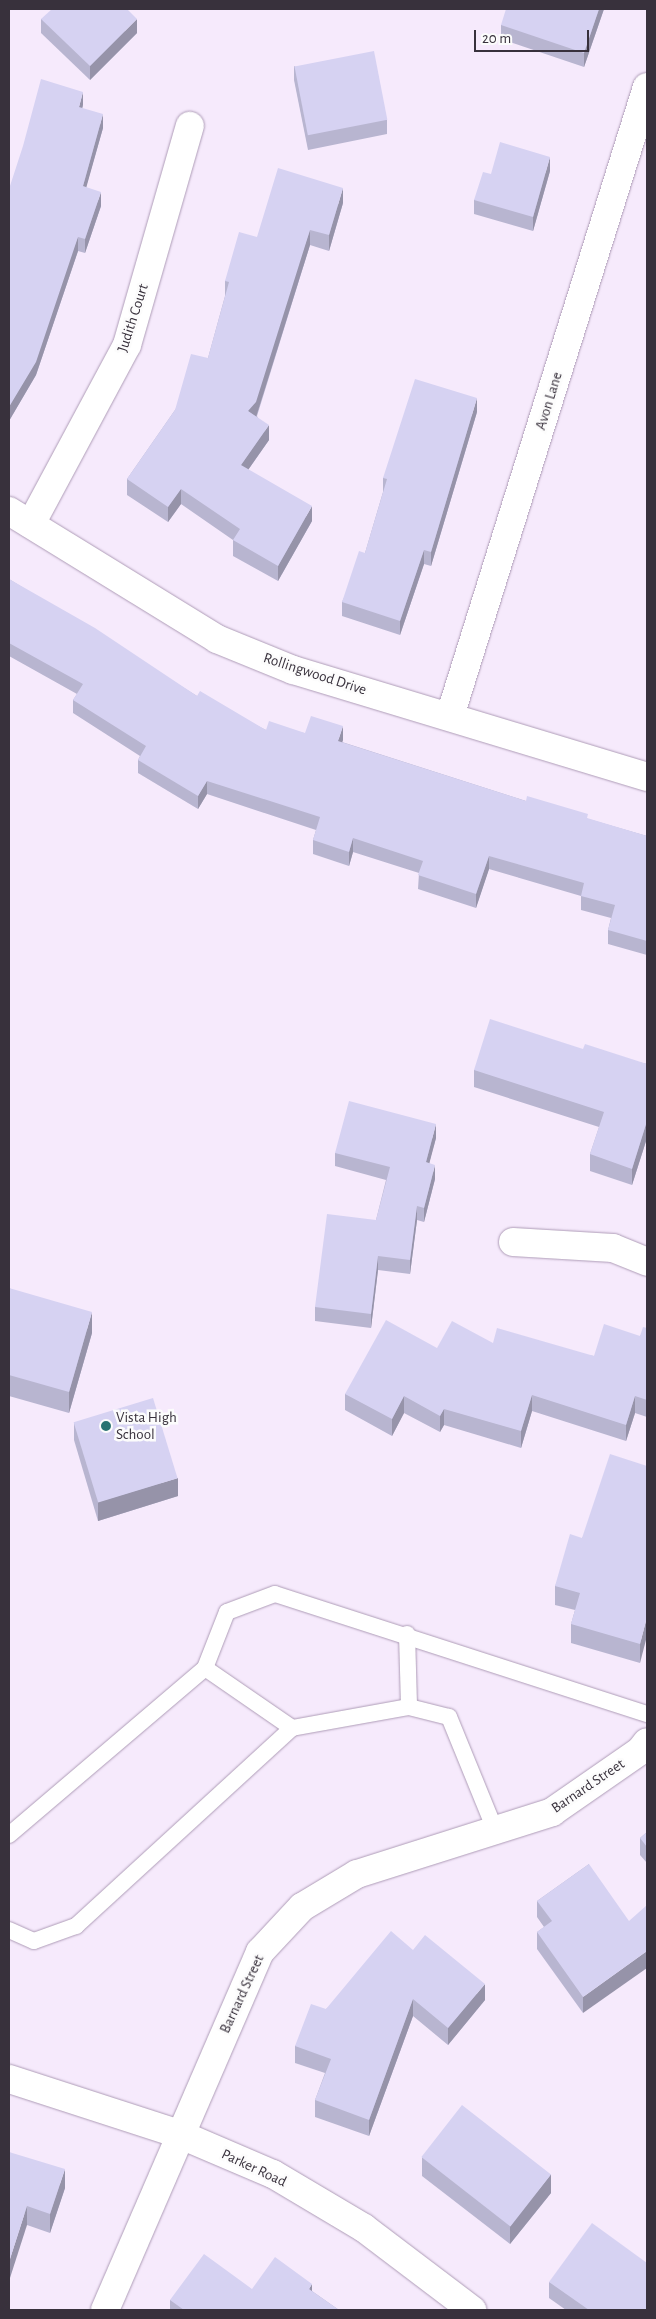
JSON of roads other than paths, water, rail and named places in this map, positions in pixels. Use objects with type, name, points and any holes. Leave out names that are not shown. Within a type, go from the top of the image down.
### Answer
[{"type":"street","name":"Avon Lane","points":[[450,716],[647,87]]},
{"type":"street","name":"Judith Court","points":[[20,518],[127,345],[190,126]]},
{"type":"street","name":"Rollingwood Drive","points":[[20,518],[217,639],[293,670],[647,777]]},
{"type":"street","points":[[513,1242],[613,1248],[647,1262]]},
{"type":"street","name":"Barnard Street","points":[[105,2310],[179,2134],[260,1952],[302,1907],[357,1874],[552,1812],[640,1751],[647,1742]]},
{"type":"street","name":"Parker Road","points":[[9,2079],[179,2134],[273,2174],[364,2228],[472,2310]]},
{"type":"lane","points":[[9,1835],[205,1668],[227,1612],[275,1594],[407,1634],[647,1714]]},
{"type":"lane","points":[[407,1634],[409,1707]]},
{"type":"lane","points":[[205,1668],[292,1728]]},
{"type":"lane","points":[[9,1930],[34,1941],[76,1926],[292,1728],[409,1707],[449,1717],[495,1830]]},
{"type":"place","name":"Vista High School","points":[[106,1426]]}]
